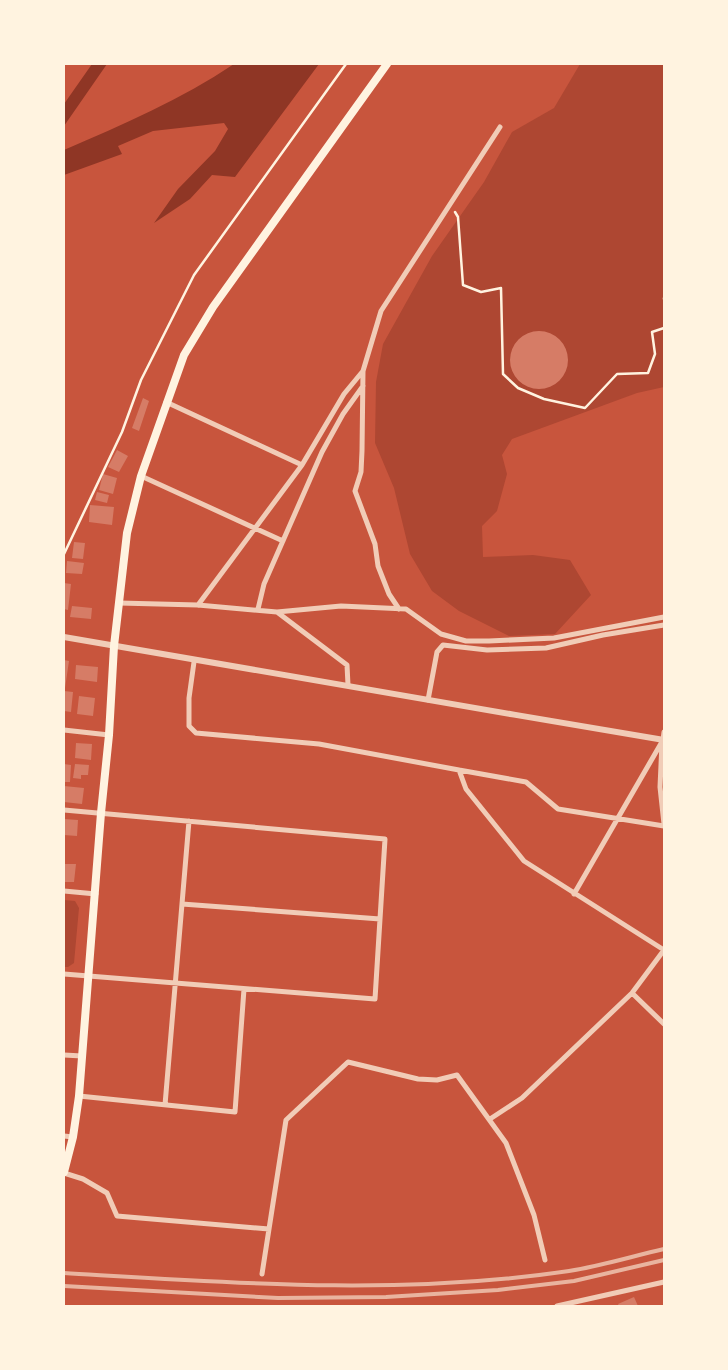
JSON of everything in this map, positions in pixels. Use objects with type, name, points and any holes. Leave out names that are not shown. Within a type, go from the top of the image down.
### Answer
[{"type":"main road","points":[[64,1172],[74,1137],[79,1096],[101,813],[109,735],[114,646],[127,533],[141,476],[184,355],[213,308],[387,64]]},
{"type":"street","points":[[399,609],[389,594],[378,566],[375,544],[355,491],[361,472],[363,371],[381,311],[500,126]]},
{"type":"street","points":[[198,605],[253,528],[302,465],[344,394],[363,371]]},
{"type":"street","points":[[258,609],[264,584],[322,452],[343,414],[363,386]]},
{"type":"street","points":[[166,402],[302,465]]},
{"type":"street","points":[[314,447],[322,452]]},
{"type":"street","points":[[141,476],[283,541]]},
{"type":"street","points":[[119,603],[198,605],[277,612],[341,606],[406,609],[441,634],[466,640],[488,642],[554,638],[664,617]]},
{"type":"street","points":[[277,612],[347,665],[348,686]]},
{"type":"street","points":[[428,700],[437,652],[443,645],[487,650],[546,648],[603,635],[664,625]]},
{"type":"street","points":[[64,637],[194,662],[348,686],[663,740]]},
{"type":"street","points":[[194,662],[189,698],[189,726],[196,733],[319,744],[526,782],[558,809],[664,825],[660,787],[664,732]]},
{"type":"street","points":[[64,730],[109,735]]},
{"type":"street","points":[[574,894],[663,740]]},
{"type":"street","points":[[459,770],[466,789],[524,861],[664,950],[632,993],[522,1098],[490,1120]]},
{"type":"street","points":[[64,810],[385,840],[375,999],[64,974]]},
{"type":"street","points":[[165,1105],[190,821]]},
{"type":"street","points":[[64,891],[96,894]]},
{"type":"street","points":[[182,904],[380,919]]},
{"type":"street","points":[[79,1096],[235,1112],[244,989]]},
{"type":"street","points":[[632,993],[664,1024]]},
{"type":"street","points":[[64,1055],[82,1056]]},
{"type":"street","points":[[262,1274],[286,1120],[348,1062],[418,1079],[437,1080],[457,1075],[490,1120],[510,1152],[534,1215],[545,1260]]},
{"type":"street","points":[[64,1136],[74,1137]]},
{"type":"street","points":[[64,1172],[83,1179],[107,1193],[113,1212],[118,1216],[269,1229]]},
{"type":"street","points":[[557,1306],[664,1282]]},
{"type":"path","points":[[64,554],[122,432],[141,380],[194,275],[346,64]]},
{"type":"path","points":[[450,202],[458,217],[463,284],[481,292],[501,288],[504,374],[518,388],[544,398],[585,408],[617,374],[648,373],[656,354],[652,332],[664,328]]},
{"type":"shaded area","points":[[92,64],[107,64],[64,126],[64,104]]},
{"type":"shaded area","points":[[234,64],[319,64],[235,177],[212,175],[190,199],[154,223],[178,189],[215,151],[228,129],[224,123],[153,131],[118,146],[122,154],[64,175],[64,150],[173,100]]},
{"type":"shaded area","points":[[580,64],[664,64],[664,387],[637,393],[512,439],[502,455],[507,474],[497,511],[482,526],[483,557],[533,555],[570,560],[591,595],[555,634],[509,636],[459,611],[432,591],[410,554],[394,488],[375,443],[376,382],[383,344],[432,256],[484,182],[512,132],[554,108]]},
{"type":"shaded area","points":[[64,900],[75,901],[79,908],[74,963],[68,967],[64,967]]},
{"type":"building","points":[[533,331],[545,331],[560,339],[568,354],[568,366],[560,381],[545,389],[533,389],[518,381],[510,366],[510,354],[518,339]]},
{"type":"building","points":[[143,398],[149,401],[139,431],[132,428]]},
{"type":"building","points":[[117,450],[128,456],[119,472],[108,467]]},
{"type":"building","points":[[103,474],[117,478],[113,494],[99,490]]},
{"type":"building","points":[[97,492],[109,495],[107,503],[95,500]]},
{"type":"building","points":[[90,505],[114,507],[112,525],[89,522]]},
{"type":"building","points":[[74,542],[85,543],[83,559],[72,558]]},
{"type":"building","points":[[67,561],[84,563],[82,574],[66,573]]},
{"type":"building","points":[[64,583],[71,584],[68,610],[64,609]]},
{"type":"building","points":[[72,606],[92,608],[91,619],[70,617]]},
{"type":"building","points":[[64,660],[69,661],[65,688],[64,688]]},
{"type":"building","points":[[76,665],[98,667],[97,682],[75,679]]},
{"type":"building","points":[[64,691],[73,692],[71,712],[64,711]]},
{"type":"building","points":[[79,696],[95,698],[93,716],[77,714]]},
{"type":"building","points":[[76,743],[92,744],[91,760],[75,758]]},
{"type":"building","points":[[64,764],[71,765],[70,782],[64,782]]},
{"type":"building","points":[[75,764],[89,765],[88,775],[81,775],[81,779],[73,778]]},
{"type":"building","points":[[64,786],[84,788],[82,804],[64,802]]},
{"type":"building","points":[[64,819],[78,820],[77,836],[64,835]]},
{"type":"building","points":[[64,864],[76,864],[74,882],[64,882]]},
{"type":"building","points":[[634,1297],[638,1306],[619,1306],[618,1304]]},
{"type":"railway","points":[[64,1273],[316,1285],[443,1283],[506,1279],[569,1271],[664,1249]]},
{"type":"railway","points":[[64,1286],[278,1298],[386,1297],[498,1290],[574,1281],[664,1260]]}]
